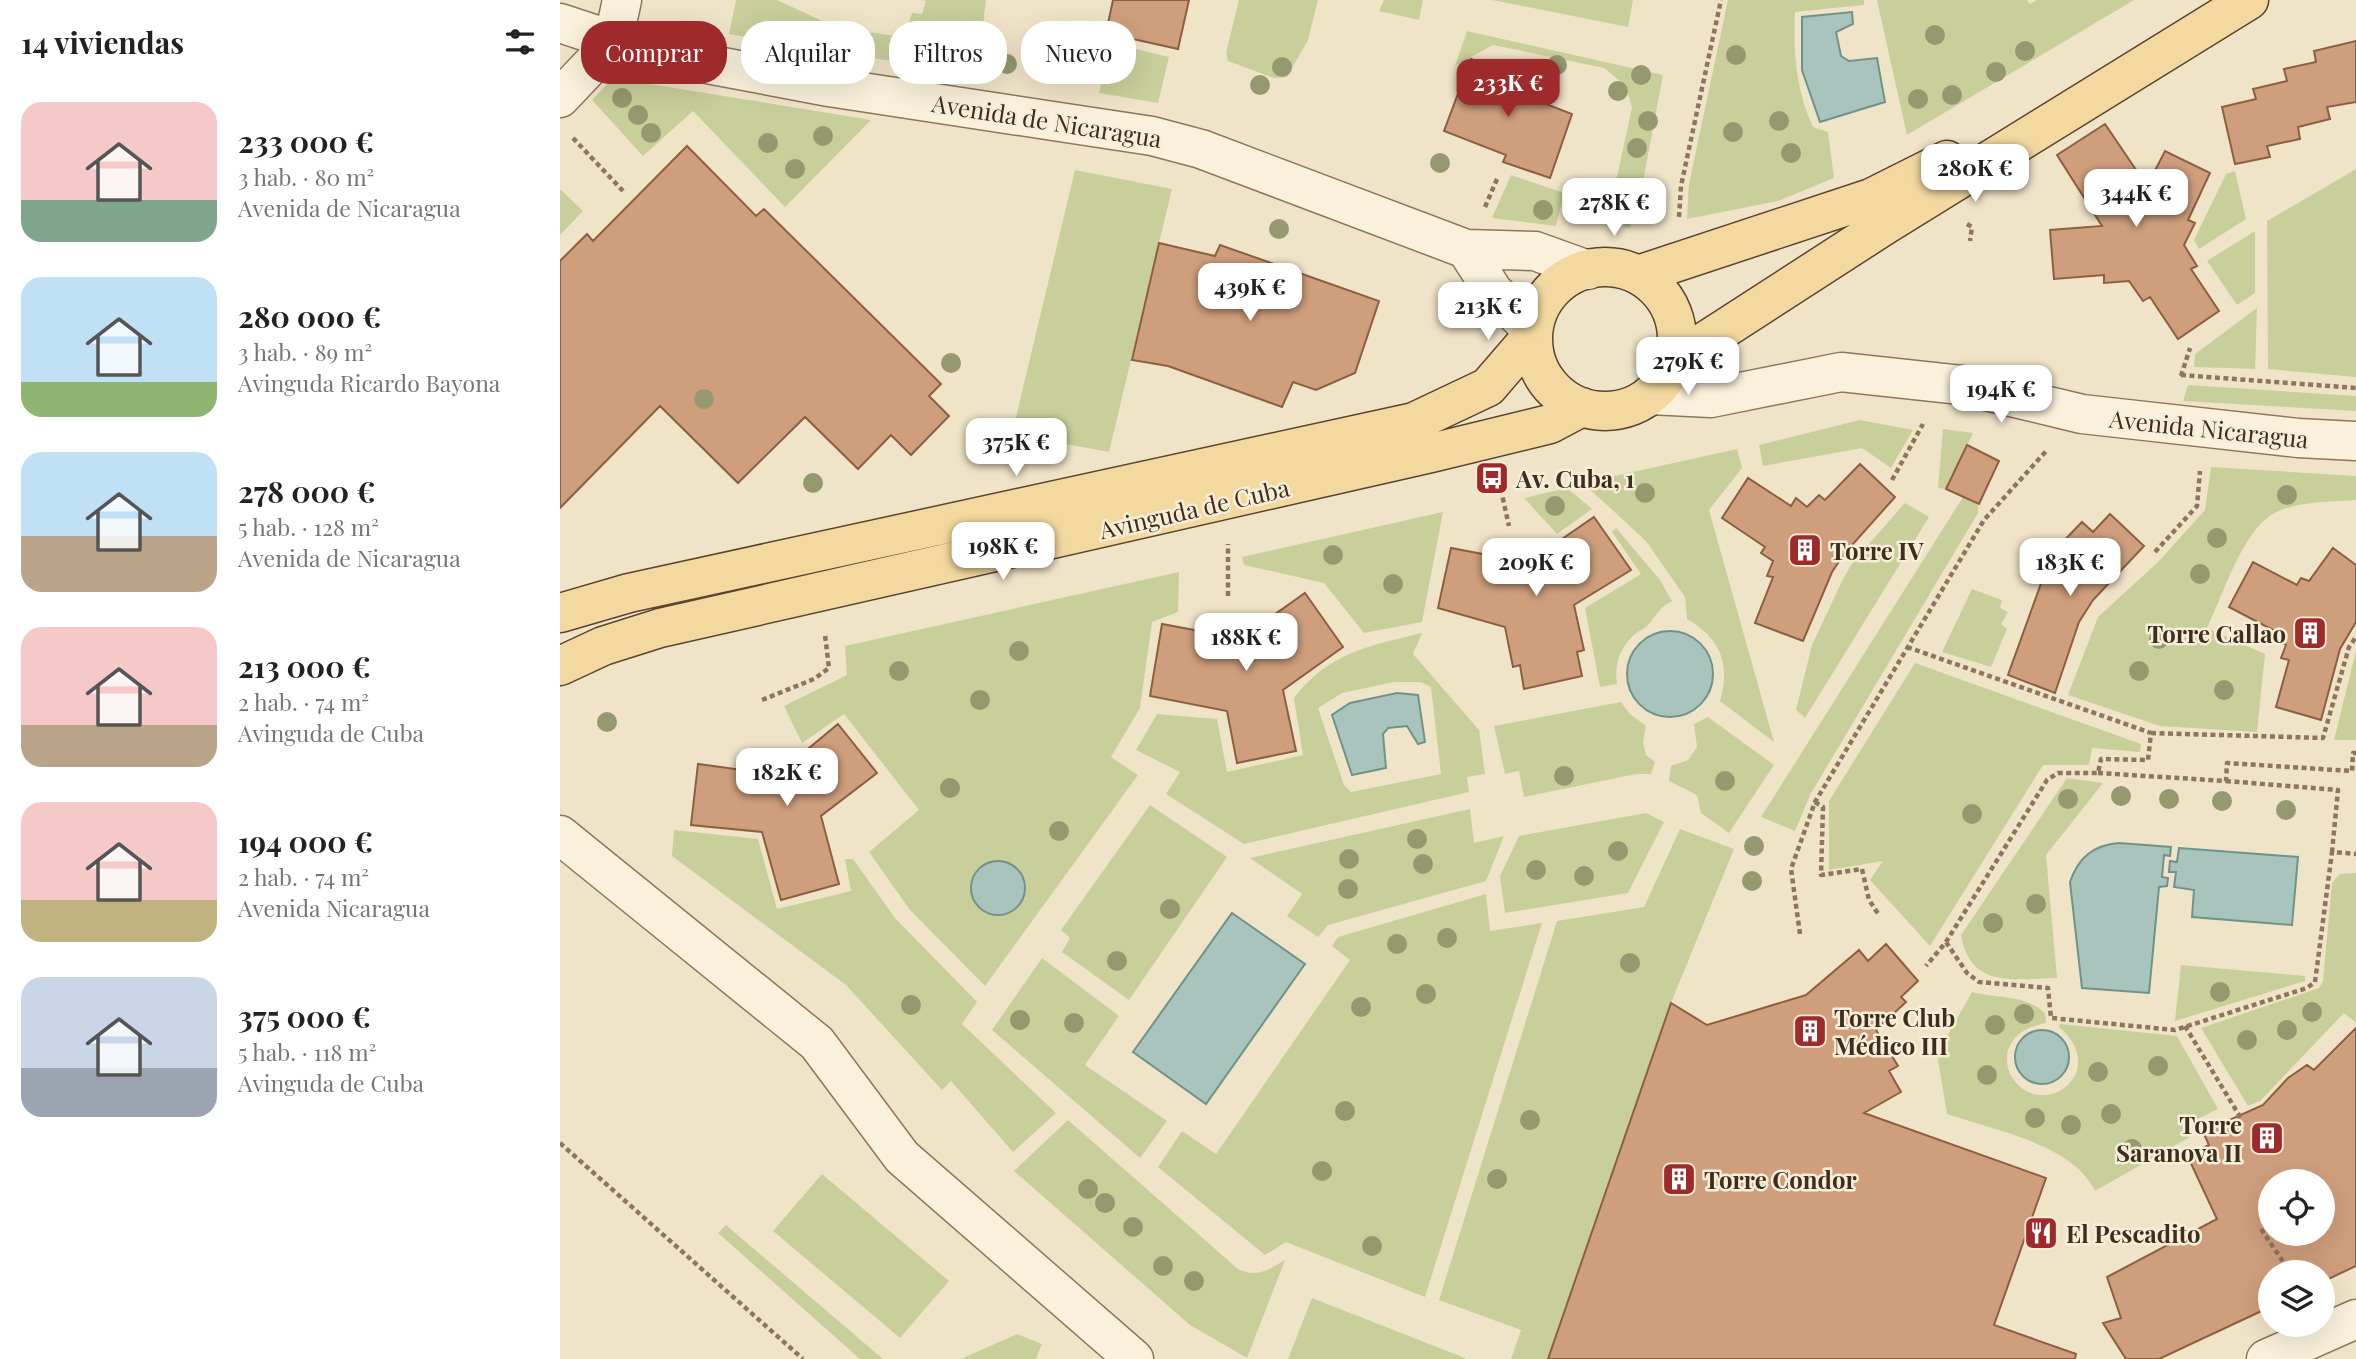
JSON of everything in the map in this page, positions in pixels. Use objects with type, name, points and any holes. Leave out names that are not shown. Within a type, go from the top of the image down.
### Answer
[{"type":"main road","points":[[1637,275],[1882,193],[1940,164],[2209,0]]},
{"type":"main road","points":[[1673,362],[1885,225],[2249,0]]},
{"type":"main road","points":[[1618,268],[1637,275],[1654,286],[1667,302],[1675,321],[1673,362],[1664,380],[1650,395],[1632,405],[1612,411],[1582,407],[1555,391],[1542,376],[1534,356],[1533,333],[1536,315],[1545,298],[1559,283],[1588,270],[1618,268]]},
{"type":"main road","name":"Avinguda de Cuba","points":[[560,613],[629,593],[1415,422],[1488,387],[1533,333]]},
{"type":"main road","name":"Avinguda de Cuba","points":[[560,666],[603,646],[660,628],[1229,501],[1550,424],[1582,407]]},
{"type":"street","points":[[618,21],[622,0]]},
{"type":"street","points":[[560,23],[581,31]]},
{"type":"street","name":"Avenida de Nicaragua","points":[[727,68],[829,87],[1152,136],[1201,149],[1466,249],[1535,251],[1588,270]]},
{"type":"street","points":[[562,113],[583,84]]},
{"type":"street","points":[[1466,249],[1493,292],[1533,333]]},
{"type":"street","name":"Avenida Nicaragua","points":[[1650,395],[1711,398],[1841,372],[1943,383],[2065,410],[2203,428],[2356,441]]},
{"type":"street","points":[[560,835],[817,1043],[902,1157],[1134,1359]]},
{"type":"street","points":[[2266,1359],[2356,1319]]},
{"type":"path","points":[[1680,260],[1681,186],[1721,0]]},
{"type":"path","points":[[562,113],[623,191]]},
{"type":"path","points":[[2181,375],[2356,388]]},
{"type":"path","points":[[1892,480],[1913,438],[1931,415],[1943,383]]},
{"type":"path","points":[[1800,934],[1791,869],[1815,802],[1984,520],[2049,447],[2065,410]]},
{"type":"path","points":[[2155,552],[2197,506],[2203,428]]},
{"type":"path","points":[[1228,596],[1229,501]]},
{"type":"path","points":[[762,700],[814,679],[829,668],[820,593]]},
{"type":"path","points":[[1907,647],[2151,733],[2323,738],[2349,647],[2356,637]]},
{"type":"path","points":[[2098,774],[2101,759],[2148,760],[2151,733]]},
{"type":"path","points":[[2226,781],[2227,763],[2352,771],[2353,753],[2356,753]]},
{"type":"path","points":[[1926,966],[1946,942],[2048,779],[2058,773],[2226,781],[2338,790],[2315,982],[2307,988],[2175,1030],[2051,1017],[2048,988],[1979,982],[1967,973],[1946,942]]},
{"type":"path","points":[[1815,802],[1823,807],[1821,875],[1862,869],[1869,900],[1880,915]]},
{"type":"path","points":[[2332,852],[2356,854]]},
{"type":"path","points":[[2185,1026],[2242,1120]]},
{"type":"path","points":[[560,1143],[803,1359]]},
{"type":"green space","points":[[736,0],[777,0],[822,21],[741,21],[741,36],[729,34]]},
{"type":"green space","points":[[922,0],[986,0],[983,21],[909,21],[912,13],[922,14],[926,1]]},
{"type":"green space","points":[[1239,0],[1318,0],[1308,40],[1287,77],[1274,78],[1228,61],[1226,53]]},
{"type":"green space","points":[[1384,0],[1423,0],[1419,20],[1379,11]]},
{"type":"green space","points":[[1492,0],[1633,0],[1628,27]]},
{"type":"green space","points":[[1728,0],[1864,0],[1864,5],[1795,12],[1795,57],[1799,85],[1813,127],[1828,132],[1834,178],[1778,201],[1687,219],[1689,184]]},
{"type":"green space","points":[[1877,0],[2027,0],[2030,4],[2037,0],[2134,0],[1907,135]]},
{"type":"green space","points":[[1467,31],[1663,75],[1642,187],[1630,228],[1624,227],[1625,219],[1608,217],[1632,108],[1626,86],[1604,68],[1493,45],[1455,66]]},
{"type":"green space","points":[[875,33],[889,35],[889,61],[875,58]]},
{"type":"green space","points":[[1136,49],[1169,57],[1158,103],[1099,93],[1101,84],[1136,84]]},
{"type":"green space","points":[[607,84],[650,84],[871,120],[785,207],[693,111],[643,156],[592,100]]},
{"type":"green space","points":[[2356,169],[2356,377],[2268,369],[2267,221]]},
{"type":"green space","points":[[1075,170],[1172,189],[1109,452],[1012,434]]},
{"type":"green space","points":[[2235,171],[2246,219],[2199,249],[2194,240],[2226,174]]},
{"type":"green space","points":[[1511,175],[1564,193],[1556,226],[1492,218]]},
{"type":"green space","points":[[560,189],[583,211],[560,235]]},
{"type":"green space","points":[[2255,231],[2255,293],[2237,305],[2207,261]]},
{"type":"green space","points":[[2257,308],[2255,369],[2194,367],[2195,354]]},
{"type":"green space","points":[[2188,385],[2356,396],[2356,411],[2183,401]]},
{"type":"green space","points":[[1860,420],[1913,430],[1891,468],[1862,448],[1763,466],[1759,445]]},
{"type":"green space","points":[[1943,429],[1973,433],[1946,489],[1938,488]]},
{"type":"green space","points":[[1737,449],[1742,468],[1709,510],[1774,742],[1720,701],[1724,675],[1720,653],[1715,644],[1698,626],[1687,619],[1685,597],[1646,541],[1583,483]]},
{"type":"green space","points":[[2211,467],[2356,476],[2356,500],[2290,507],[2271,515],[2260,524],[2242,551],[2207,628],[2265,654],[2257,732],[2160,726],[2068,695],[2098,617],[2158,562],[2205,510]]},
{"type":"green space","points":[[1567,488],[1592,509],[1557,534],[1524,498]]},
{"type":"green space","points":[[1963,497],[1978,504],[1978,513],[1810,795],[1795,831],[1761,817]]},
{"type":"green space","points":[[1905,503],[1929,517],[1805,718],[1796,710],[1812,645],[1853,562]]},
{"type":"green space","points":[[1443,512],[1422,622],[1364,633],[1324,583],[1244,565],[1242,557]]},
{"type":"green space","points":[[1616,528],[1660,580],[1672,601],[1625,645],[1617,663],[1617,684],[1600,687],[1585,608],[1641,574],[1612,532]]},
{"type":"green space","points":[[1179,572],[1178,612],[1152,622],[1140,708],[1111,757],[1138,775],[985,986],[910,910],[869,852],[919,810],[844,714],[802,743],[784,706],[847,675],[845,646]]},
{"type":"green space","points":[[1972,589],[2002,600],[2000,608],[2008,612],[2001,624],[2007,629],[1991,667],[1942,652]]},
{"type":"green space","points":[[1422,633],[1413,654],[1479,730],[1485,774],[1467,777],[1469,792],[1244,844],[1166,794],[1180,772],[1136,750],[1157,714],[1217,719],[1227,772],[1303,755],[1294,698],[1307,683],[1321,670],[1351,653]],"holes":[[[1394,682],[1420,682],[1431,687],[1441,774],[1351,792],[1344,785],[1318,708],[1342,693]]]},
{"type":"green space","points":[[2356,651],[2356,740],[2334,740]]},
{"type":"green space","points":[[1915,663],[2141,744],[2140,752],[2092,748],[2089,765],[2043,765],[1930,946],[1870,880],[1883,861],[1829,870],[1829,801]]},
{"type":"green space","points":[[1621,702],[1629,713],[1646,726],[1643,742],[1646,755],[1655,762],[1651,774],[1636,774],[1524,797],[1519,771],[1505,774],[1494,726]]},
{"type":"green space","points":[[1708,717],[1774,765],[1729,833],[1701,813],[1697,795],[1669,781],[1671,766],[1688,760],[1697,747],[1694,724]]},
{"type":"green space","points":[[2067,778],[2103,783],[2046,855],[2057,978],[2010,979],[1984,973],[1974,965],[1966,952],[1961,935]]},
{"type":"green space","points":[[1150,805],[1227,857],[1129,1000],[1062,952],[1070,938],[1061,930]]},
{"type":"green space","points":[[1470,809],[1474,843],[1504,836],[1486,881],[1328,925],[1318,937],[1287,916],[1302,894],[1250,858]]},
{"type":"green space","points":[[1646,813],[1664,822],[1628,893],[1505,913],[1500,876],[1519,836]]},
{"type":"green space","points":[[1680,829],[1734,849],[1671,1003],[1548,1359],[1511,1359],[1521,1330],[1439,1300],[1557,921],[1644,907]]},
{"type":"green space","points":[[674,830],[758,839],[777,909],[851,891],[845,859],[853,859],[895,918],[977,1002],[962,1024],[1056,1113],[1013,1152],[951,1081],[942,1090],[846,985],[672,856]]},
{"type":"green space","points":[[2356,873],[2356,1023],[2344,1013],[2260,1101],[2248,1106],[2201,1028],[2319,988],[2323,981],[2332,883],[2340,874]]},
{"type":"green space","points":[[1486,894],[1490,931],[1542,923],[1425,1297],[1286,1242],[1265,1255],[1158,1167],[1182,1131],[1216,1154],[1350,960],[1332,946],[1338,937]]},
{"type":"green space","points":[[1042,958],[1119,1016],[1085,1065],[1167,1121],[1140,1158],[992,1030]]},
{"type":"green space","points":[[2181,965],[2305,976],[2305,981],[2175,1021]]},
{"type":"green space","points":[[1972,992],[2020,1000],[2045,1013],[2046,1023],[2023,1031],[2014,1039],[2008,1050],[2007,1063],[2011,1076],[2024,1090],[2039,1095],[2053,1093],[2066,1086],[2075,1075],[2078,1060],[2073,1044],[2059,1027],[2060,1024],[2177,1036],[2218,1109],[2185,1125],[2190,1137],[2095,1191],[2084,1175],[2069,1161],[2051,1150],[1947,1114],[1937,1054]]},
{"type":"green space","points":[[1068,1120],[1238,1269],[1256,1273],[1285,1260],[1247,1358],[1190,1325],[1014,1171]]},
{"type":"green space","points":[[822,1174],[949,1281],[900,1338],[773,1231]]},
{"type":"green space","points":[[726,1225],[883,1359],[860,1359],[718,1233]]},
{"type":"green space","points":[[1312,1298],[1465,1358],[1465,1359],[1288,1359]]},
{"type":"green space","points":[[1017,1334],[1042,1344],[1036,1359],[961,1359]]},
{"type":"water","points":[[1852,12],[1853,24],[1836,32],[1841,56],[1849,61],[1877,58],[1885,102],[1820,122],[1802,70],[1802,17]]},
{"type":"water","points":[[1662,631],[1678,631],[1701,643],[1710,657],[1713,674],[1710,691],[1701,705],[1678,717],[1662,717],[1646,710],[1634,698],[1627,682],[1627,666],[1634,650],[1646,638]]},
{"type":"water","points":[[1397,693],[1418,695],[1425,742],[1418,744],[1407,726],[1388,728],[1383,734],[1386,768],[1352,775],[1332,715],[1350,703]]},
{"type":"water","points":[[2119,843],[2171,847],[2170,856],[2164,855],[2162,877],[2168,878],[2167,886],[2159,887],[2149,993],[2082,988],[2070,882],[2077,866],[2088,854]]},
{"type":"water","points":[[2179,848],[2298,857],[2292,925],[2192,917],[2194,890],[2174,887],[2176,872],[2169,872],[2170,861],[2177,862]]},
{"type":"water","points":[[998,861],[1017,869],[1025,888],[1017,907],[998,915],[979,907],[971,888],[979,869]]},
{"type":"water","points":[[1232,913],[1305,964],[1206,1104],[1133,1052]]},
{"type":"water","points":[[2042,1030],[2061,1038],[2069,1057],[2061,1076],[2042,1084],[2023,1076],[2015,1057],[2023,1038]]},
{"type":"building","points":[[1113,0],[1189,0],[1178,49],[1136,40],[1136,21],[1109,21]]},
{"type":"building","points":[[2356,41],[2356,102],[2327,107],[2330,119],[2298,127],[2300,139],[2267,146],[2270,157],[2235,164],[2222,107],[2256,99],[2253,89],[2287,81],[2284,69],[2316,62],[2314,51]]},
{"type":"building","points":[[1471,59],[1538,85],[1533,99],[1572,114],[1550,178],[1503,162],[1506,155],[1444,131]]},
{"type":"building","points":[[2105,124],[2147,186],[2165,151],[2210,173],[2188,220],[2195,223],[2184,245],[2197,266],[2191,269],[2219,311],[2178,339],[2150,297],[2143,301],[2129,281],[2104,283],[2104,275],[2054,279],[2050,230],[2102,226],[2057,155]]},
{"type":"building","points":[[687,146],[756,216],[764,209],[941,384],[929,396],[949,416],[911,455],[891,435],[858,469],[805,417],[738,483],[660,406],[560,508],[560,261],[587,234],[593,241]]},
{"type":"building","points":[[1159,243],[1215,256],[1220,245],[1379,301],[1355,373],[1316,390],[1293,382],[1282,407],[1168,366],[1132,360]]},
{"type":"building","points":[[1967,445],[1999,461],[1979,504],[1946,489]]},
{"type":"building","name":"Torre IV","points":[[1860,464],[1895,497],[1844,554],[1832,572],[1803,641],[1755,623],[1773,577],[1767,576],[1773,561],[1761,553],[1765,547],[1722,518],[1748,478],[1791,506],[1796,498],[1807,507],[1819,495],[1825,500]]},
{"type":"building","points":[[2110,514],[2144,546],[2093,600],[2079,622],[2055,693],[2008,675],[2052,553],[2082,522],[2093,532]]},
{"type":"building","points":[[1594,517],[1631,570],[1574,605],[1584,650],[1577,652],[1582,676],[1524,689],[1520,665],[1513,667],[1505,627],[1438,608],[1451,548],[1509,559],[1543,552]]},
{"type":"building","name":"Torre Callao","points":[[2333,548],[2356,565],[2356,622],[2340,649],[2321,720],[2276,707],[2289,660],[2281,658],[2286,645],[2270,636],[2273,630],[2229,607],[2253,562],[2297,585],[2301,578],[2309,581]]},
{"type":"building","points":[[1305,593],[1343,647],[1283,690],[1296,751],[1237,763],[1227,711],[1150,696],[1162,624],[1221,635],[1257,627]]},
{"type":"building","points":[[838,724],[877,773],[821,816],[839,884],[781,900],[762,832],[691,825],[698,764],[757,772],[791,763]]},
{"type":"building","points":[[1886,944],[1918,981],[1901,997],[1906,1002],[1876,1030],[1898,1066],[1889,1071],[1901,1092],[1864,1113],[2046,1178],[1994,1325],[2076,1354],[2075,1359],[1548,1359],[1671,1003],[1707,1025],[1806,995],[1859,950],[1868,961]]},
{"type":"building","points":[[2356,1028],[2356,1266],[2335,1276],[2335,1260],[2258,1260],[2258,1313],[2159,1359],[2126,1359],[2103,1323],[2121,1318],[2107,1277],[2217,1219],[2187,1155],[2209,1145],[2203,1132],[2263,1105],[2288,1078],[2307,1065],[2314,1070]]},
{"type":"place","name":"Av. Cuba, 1","points":[[1492,478]]},
{"type":"place","name":"Torre IV","points":[[1805,550]]},
{"type":"place","name":"Torre Callao","points":[[2310,633]]},
{"type":"place","name":"Torre Club Médico III","points":[[1810,1031]]},
{"type":"place","name":"Torre Saranova II","points":[[2267,1138]]},
{"type":"place","name":"Torre Condor","points":[[1679,1179]]},
{"type":"place","name":"El Pescadito","points":[[2041,1233]]}]
